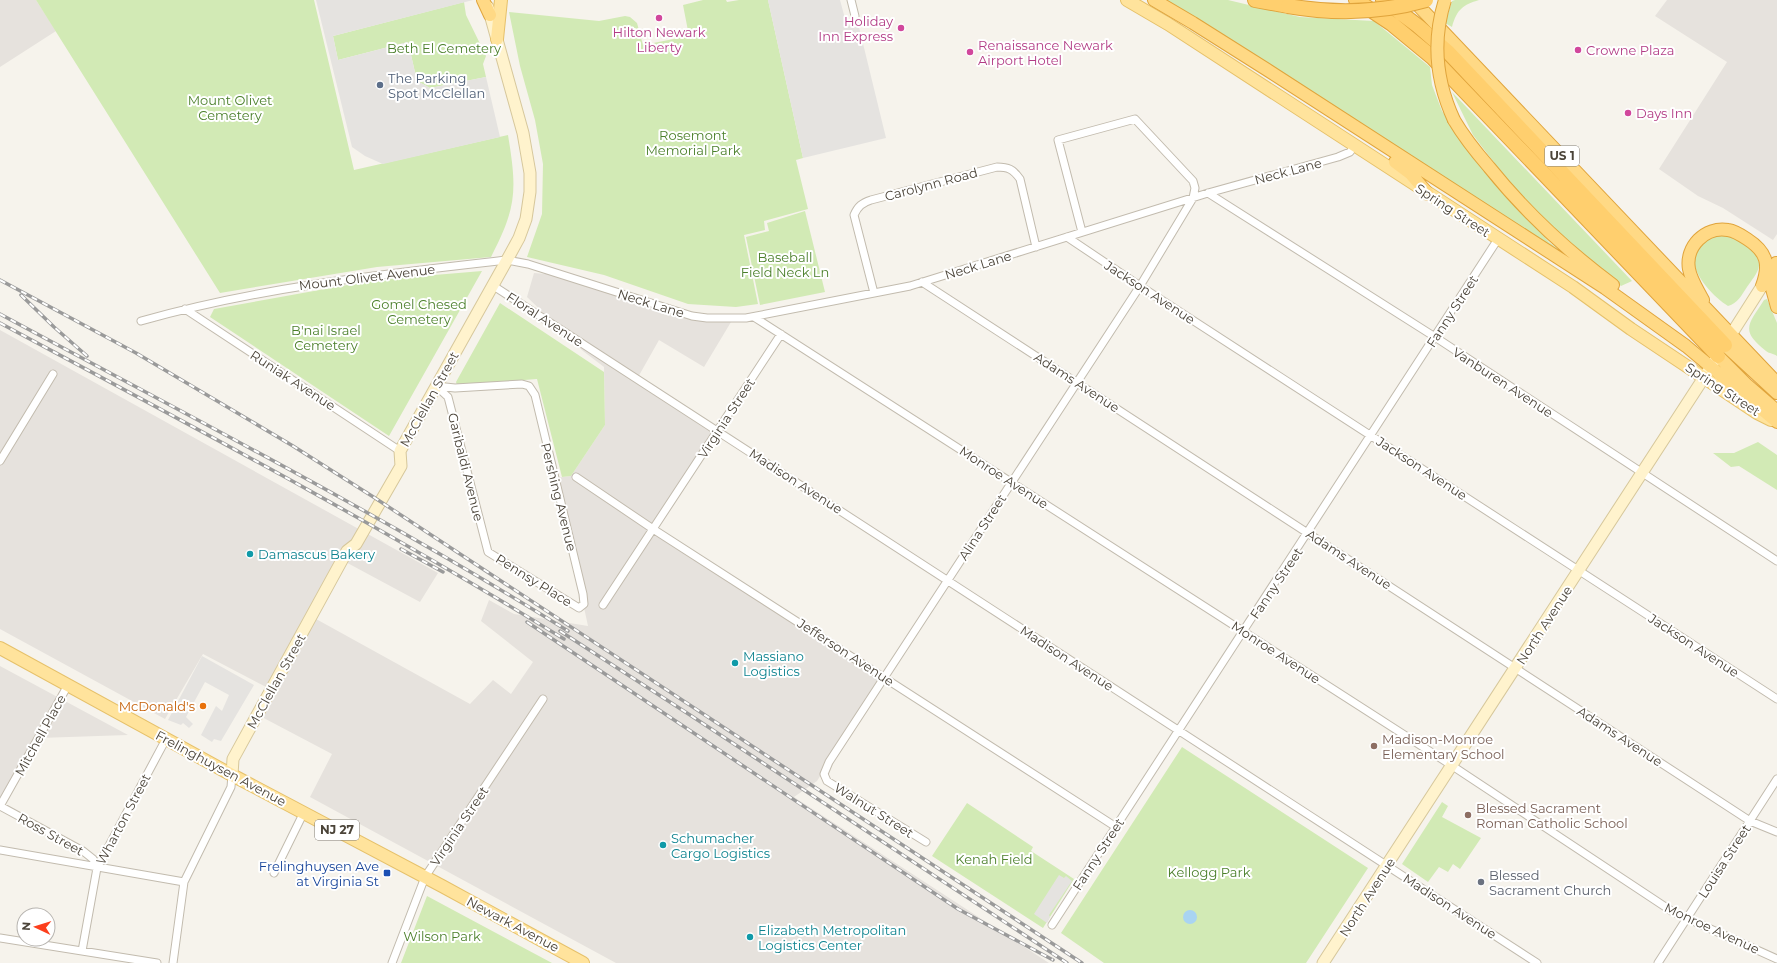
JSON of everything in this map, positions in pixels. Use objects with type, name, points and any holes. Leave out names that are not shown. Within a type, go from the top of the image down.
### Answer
[{"type":"highway","points":[[484,0],[490,15]]},
{"type":"highway","name":"US 1","points":[[1154,0],[1193,23],[1605,288],[1669,334],[1721,351],[1777,383]]},
{"type":"highway","points":[[1255,0],[1317,10],[1348,11],[1386,8],[1426,0]]},
{"type":"highway","points":[[1270,0],[1288,6]]},
{"type":"highway","points":[[1356,0],[1392,24],[1432,57],[1721,351],[1777,393]]},
{"type":"highway","points":[[1383,0],[1418,26],[1448,52],[1721,351],[1741,380],[1777,411]]},
{"type":"highway","name":"US 1","points":[[1413,0],[1710,313],[1721,351],[1777,422]]},
{"type":"highway","points":[[1445,0],[1438,31],[1438,63],[1442,88],[1454,120],[1470,144],[1504,187],[1543,228],[1583,262],[1622,292],[1669,334]]},
{"type":"highway","points":[[1372,138],[1385,155],[1411,174],[1428,194]]},
{"type":"highway","points":[[1710,313],[1693,281],[1688,263],[1694,245],[1699,238],[1707,233],[1722,229],[1732,231],[1757,246],[1763,252],[1766,260],[1762,286]]},
{"type":"highway","points":[[1776,263],[1771,285],[1777,307]]},
{"type":"main road","points":[[497,39],[501,0]]},
{"type":"main road","name":"Spring Street","points":[[1127,0],[1168,24],[1577,290],[1757,413],[1777,422]]},
{"type":"main road","name":"McClellan Street","points":[[232,775],[233,759],[347,551],[356,544],[401,466],[400,451],[519,238],[526,219],[530,196],[530,172],[523,133],[490,15]]},
{"type":"main road","name":"North Avenue","points":[[1323,963],[1388,866],[1762,286]]},
{"type":"main road","name":"Frelinghuysen Avenue","points":[[0,648],[232,775],[442,886]]},
{"type":"main road","name":"Newark Avenue","points":[[442,886],[583,963]]},
{"type":"street","points":[[851,0],[855,16]]},
{"type":"street","points":[[1082,232],[1058,140],[1135,119],[1194,181],[1195,188],[1193,198]]},
{"type":"street","name":"Neck Lane","points":[[592,285],[692,316],[719,318],[754,317],[922,282],[1208,193],[1338,157],[1347,154],[1355,145]]},
{"type":"street","name":"Carolynn Road","points":[[874,293],[854,215],[863,202],[997,167],[1008,167],[1015,172],[1020,179],[1036,247]]},
{"type":"street","name":"Vanburen Avenue","points":[[1208,193],[1435,337],[1777,561]]},
{"type":"street","name":"Alina Street","points":[[824,776],[829,762],[1140,286],[1193,198]]},
{"type":"street","name":"Jackson Avenue","points":[[1067,236],[1140,286],[1777,699]]},
{"type":"street","name":"Fanny Street","points":[[1052,925],[1178,730],[1310,533],[1498,239]]},
{"type":"street","name":"Mount Olivet Avenue","points":[[141,321],[185,309],[276,290],[355,277],[507,260],[528,264],[592,285]]},
{"type":"street","name":"Adams Avenue","points":[[922,282],[1750,820],[1777,832]]},
{"type":"street","name":"Floral Avenue","points":[[492,285],[597,353]]},
{"type":"street","name":"Runiak Avenue","points":[[185,309],[400,451]]},
{"type":"street","points":[[754,317],[781,334]]},
{"type":"street","name":"Virginia Street","points":[[603,605],[781,334]]},
{"type":"street","name":"Monroe Avenue","points":[[781,334],[1244,631],[1673,912],[1777,959]]},
{"type":"street","name":"Madison Avenue","points":[[597,353],[1537,963]]},
{"type":"street","points":[[0,461],[53,374]]},
{"type":"street","name":"Pershing Avenue","points":[[436,386],[455,388],[522,384],[529,386],[535,395],[583,594],[584,604],[579,608]]},
{"type":"street","name":"Garibaldi Avenue","points":[[436,386],[448,397],[488,552]]},
{"type":"street","name":"Jefferson Avenue","points":[[576,477],[653,529],[1116,827]]},
{"type":"street","name":"Pennsy Place","points":[[488,552],[579,608]]},
{"type":"street","name":"Mitchell Place","points":[[0,806],[68,685]]},
{"type":"street","name":"Virginia Street","points":[[392,963],[425,878],[543,699]]},
{"type":"street","name":"Wharton Street","points":[[82,951],[97,868],[166,739]]},
{"type":"street","points":[[173,963],[184,882],[231,787],[232,775]]},
{"type":"street","name":"Walnut Street","points":[[824,776],[827,781],[926,842]]},
{"type":"street","name":"Louisa Street","points":[[1658,963],[1777,779]]},
{"type":"street","name":"Ross Street","points":[[0,806],[83,851],[93,859],[97,868]]},
{"type":"street","points":[[274,873],[304,812]]},
{"type":"street","points":[[0,850],[184,882]]},
{"type":"street","points":[[0,938],[157,963]]},
{"type":"shaded area","points":[[0,0],[36,0],[56,31],[0,67]]},
{"type":"shaded area","name":"The Parking Spot McClellan","points":[[316,0],[473,0],[333,36],[338,60],[408,42],[417,81],[430,88],[486,77],[500,137],[383,164],[365,156],[352,147]]},
{"type":"shaded area","points":[[768,0],[840,0],[847,26],[858,23],[886,138],[803,158]]},
{"type":"shaded area","points":[[1667,0],[1777,0],[1777,234],[1773,240],[1723,208],[1698,196],[1659,169],[1727,62],[1655,16]]},
{"type":"shaded area","points":[[534,273],[571,276],[714,321],[734,317],[704,367],[659,340],[637,379],[714,429],[652,525],[883,677],[817,781],[794,797],[1049,963],[616,963],[310,797],[332,754],[258,715],[270,689],[203,654],[165,719],[0,629],[0,330],[438,573],[420,602],[340,559],[307,614],[470,704],[493,680],[511,694],[533,662],[481,621],[489,600],[514,614],[588,626],[556,478],[571,476],[605,425],[604,367],[583,351],[527,297]]},
{"type":"shaded area","points":[[202,656],[254,685],[221,741],[214,739],[212,742],[201,735],[216,706],[222,711],[229,695],[205,682],[186,717],[193,724],[189,728],[183,723],[181,725],[168,720]]},
{"type":"shaded area","points":[[0,666],[128,735],[39,738],[0,807]]},
{"type":"shaded area","points":[[1059,875],[1064,878],[1066,876],[1072,881],[1049,915],[1050,917],[1047,923],[1034,914]]},
{"type":"green space","name":"Mount Olivet Cemetery","points":[[36,0],[314,0],[354,170],[508,135],[513,170],[513,198],[506,225],[491,257],[377,267],[220,293]]},
{"type":"green space","name":"Rosemont Memorial Park","points":[[703,0],[726,0],[727,2],[739,0],[768,0],[803,158],[796,160],[808,209],[764,221],[765,230],[744,235],[758,304],[736,307],[688,304],[604,275],[527,257],[542,214],[543,164],[535,120],[520,66],[509,12],[599,21],[625,16],[630,17],[637,23],[643,45],[689,36],[683,5]]},
{"type":"green space","points":[[1163,0],[1228,0],[1300,17],[1374,21],[1430,67],[1432,85],[1442,111],[1471,154],[1549,242],[1584,269]]},
{"type":"green space","points":[[1479,0],[1461,9],[1456,16],[1452,27],[1445,23],[1452,1]]},
{"type":"green space","name":"Beth El Cemetery","points":[[464,2],[466,15],[486,56],[483,64],[486,77],[430,88],[417,81],[408,42],[338,60],[333,36]]},
{"type":"green space","points":[[1452,92],[1632,281],[1621,286],[1525,203],[1473,135]]},
{"type":"green space","name":"Baseball Field Neck Ln","points":[[805,211],[825,292],[760,305],[746,237],[769,231],[767,223]]},
{"type":"green space","points":[[1716,234],[1737,239],[1744,243],[1750,247],[1758,259],[1759,266],[1754,277],[1739,299],[1728,306],[1713,294],[1706,286],[1695,267],[1694,258],[1696,249],[1702,241]]},
{"type":"green space","name":"B'nai Israel Cemetery","points":[[482,271],[389,436],[210,317],[214,309],[375,280]]},
{"type":"green space","points":[[1767,299],[1777,323],[1777,356],[1767,352],[1752,338],[1749,327],[1754,315],[1764,300]]},
{"type":"green space","points":[[500,303],[604,372],[605,425],[571,476],[562,477],[537,379],[457,385],[456,382]]},
{"type":"green space","points":[[1758,442],[1777,455],[1777,490],[1739,466],[1731,467],[1713,453],[1734,453]]},
{"type":"green space","name":"Kellogg Park","points":[[1182,747],[1368,868],[1306,963],[1104,963],[1061,933]]},
{"type":"green space","points":[[1442,802],[1448,806],[1442,817],[1481,838],[1460,869],[1453,864],[1448,872],[1439,867],[1428,882],[1402,864]]},
{"type":"green space","name":"Kenah Field","points":[[967,803],[1033,847],[1031,851],[1074,879],[1043,928],[932,856]]},
{"type":"green space","name":"Wilson Park","points":[[427,896],[552,963],[401,963]]},
{"type":"water","points":[[1187,910],[1193,910],[1197,914],[1197,920],[1193,924],[1187,924],[1183,920],[1183,914]]},
{"type":"railway","points":[[0,280],[136,353],[293,446],[375,498],[1082,963]]},
{"type":"railway","points":[[21,295],[87,356]]},
{"type":"railway","points":[[0,314],[358,507],[568,631]]},
{"type":"railway","points":[[0,323],[355,516],[564,639]]},
{"type":"railway","points":[[401,549],[443,572]]},
{"type":"railway","points":[[527,622],[958,909],[1053,960]]},
{"type":"railway","points":[[560,631],[1067,963]]},
{"type":"place","name":"Hilton Newark Liberty","points":[[659,18]]},
{"type":"place","name":"Holiday Inn Express","points":[[901,28]]},
{"type":"place","name":"Crowne Plaza","points":[[1578,50]]},
{"type":"place","name":"Renaissance Newark Airport Hotel","points":[[970,52]]},
{"type":"place","name":"The Parking Spot McClellan","points":[[380,85]]},
{"type":"place","name":"Days Inn","points":[[1628,113]]},
{"type":"place","name":"Damascus Bakery","points":[[250,554]]},
{"type":"place","name":"Massiano Logistics","points":[[735,663]]},
{"type":"place","name":"McDonald's","points":[[203,706]]},
{"type":"place","name":"Madison-Monroe Elementary School","points":[[1374,746]]},
{"type":"place","name":"Blessed Sacrament Roman Catholic School","points":[[1468,815]]},
{"type":"place","name":"Schumacher Cargo Logistics","points":[[663,845]]},
{"type":"place","name":"Frelinghuysen Ave at Virginia St","points":[[387,873]]},
{"type":"place","name":"Blessed Sacrament Church","points":[[1481,882]]},
{"type":"place","name":"Elizabeth Metropolitan Logistics Center","points":[[750,937]]},
{"type":"park label","name":"Gomel Chesed Cemetery","points":[[419,312]]}]
